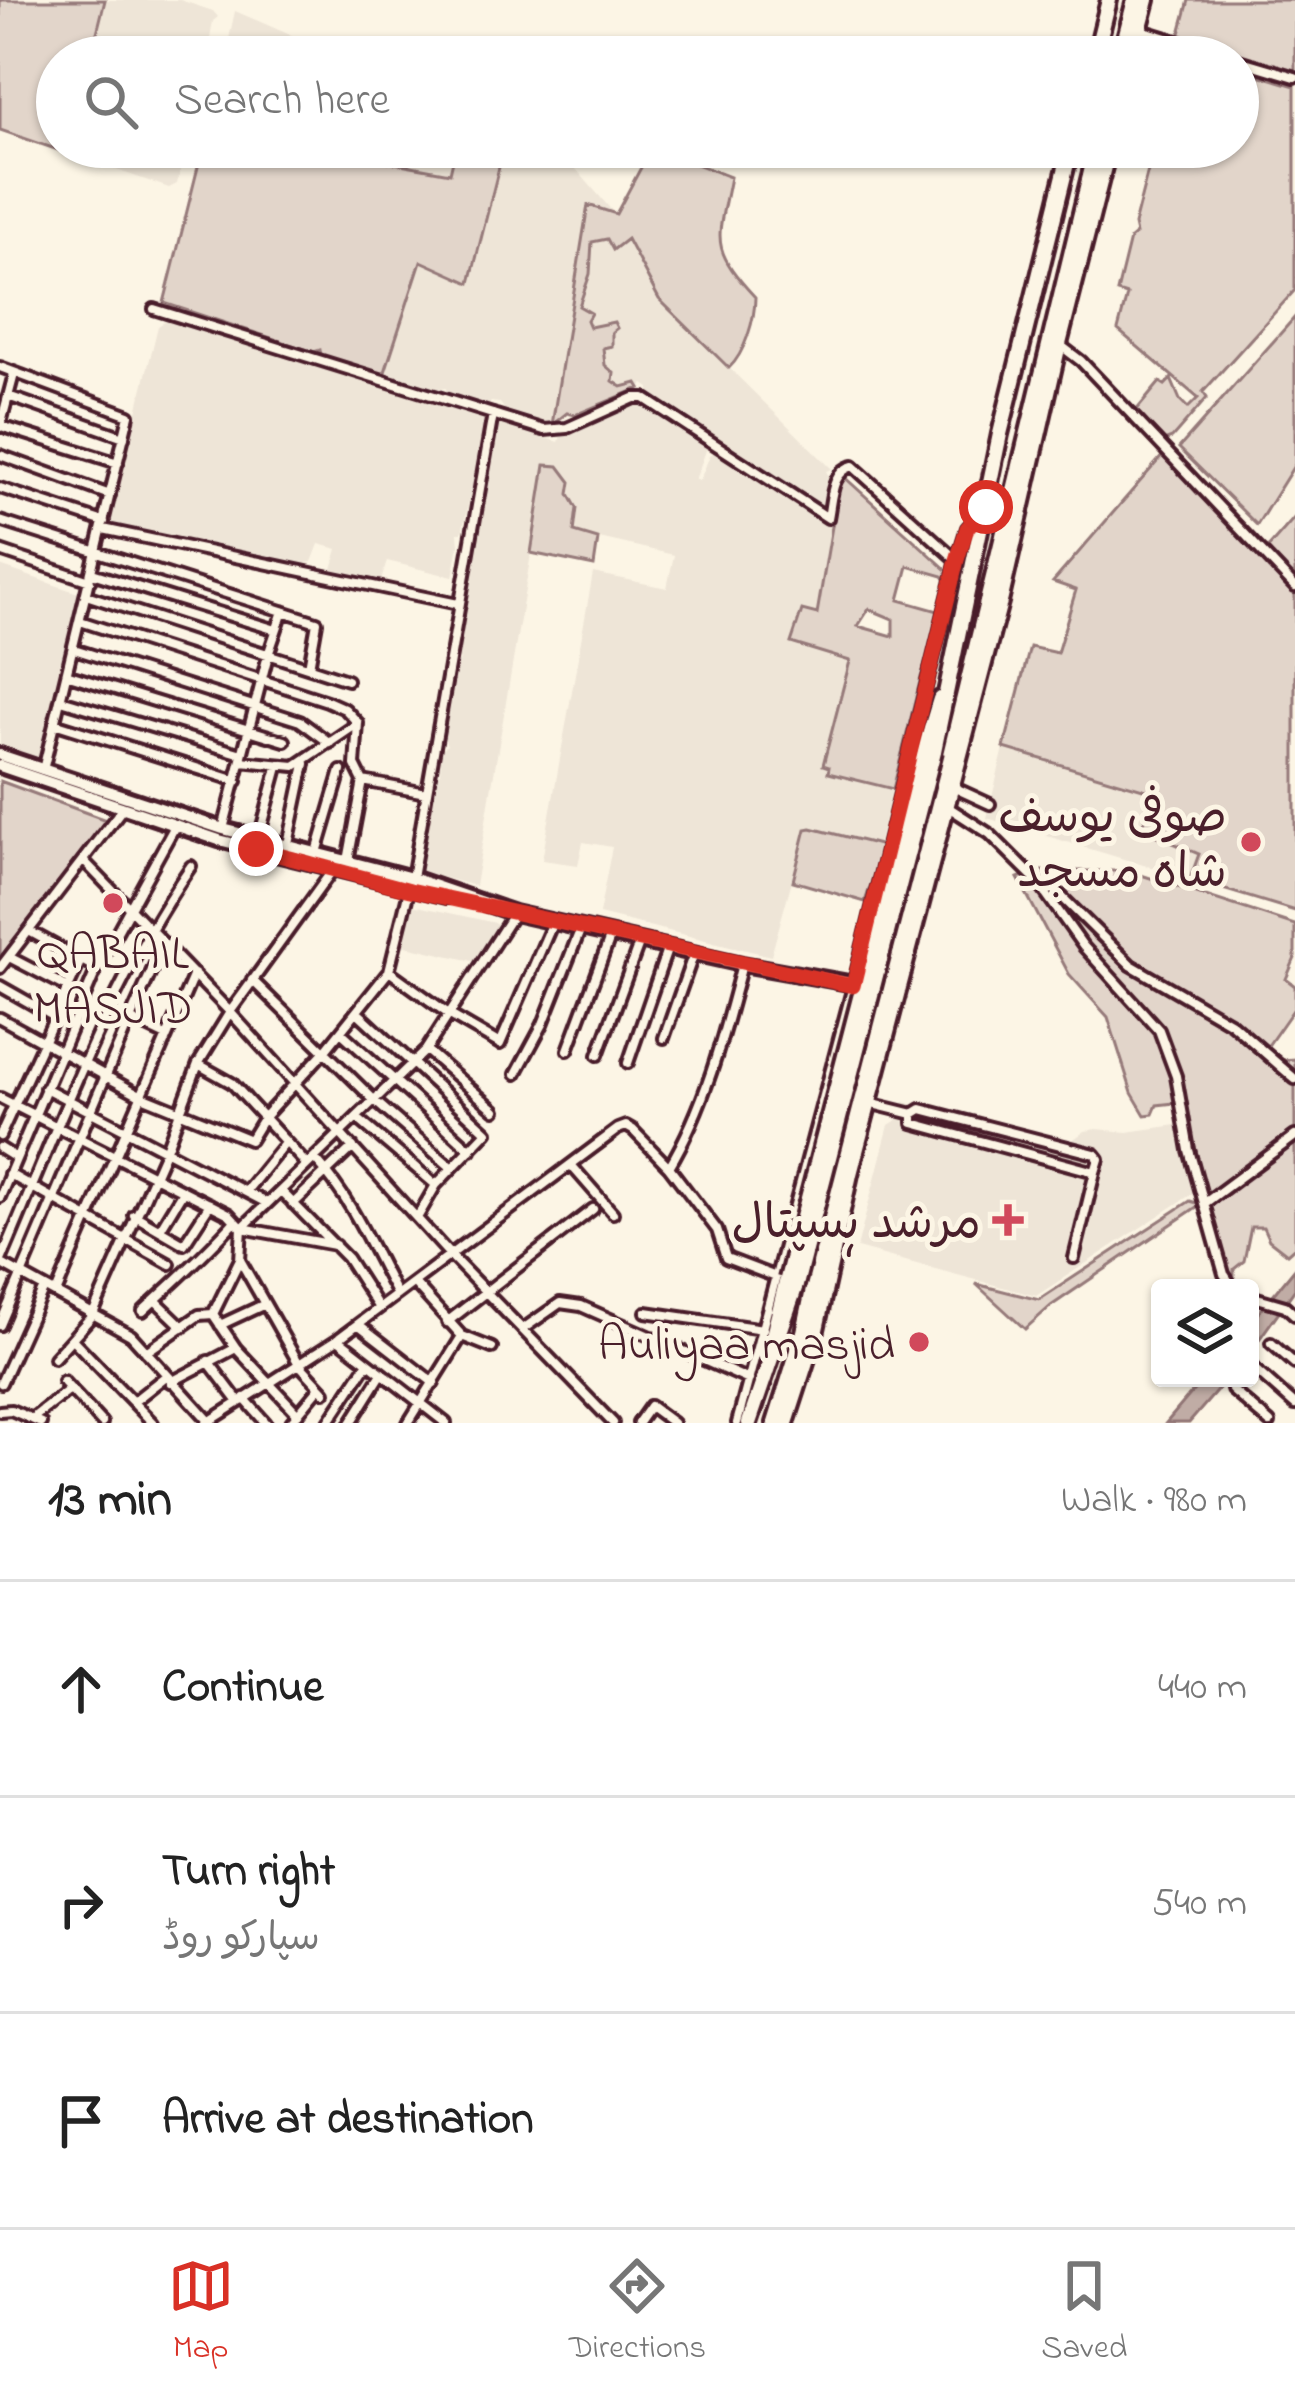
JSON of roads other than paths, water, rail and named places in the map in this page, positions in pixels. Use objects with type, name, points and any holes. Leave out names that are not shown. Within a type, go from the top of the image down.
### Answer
[{"type":"highway","points":[[1100,36],[1109,0]]},
{"type":"highway","points":[[1126,36],[1135,0]]},
{"type":"highway","points":[[1137,36],[1147,0]]},
{"type":"highway","points":[[749,1423],[947,684],[1000,434],[1066,168]]},
{"type":"highway","points":[[786,1423],[815,1334],[892,991],[1092,168]]},
{"type":"highway","points":[[776,1423],[804,1332],[838,1172],[948,807],[1104,168]]},
{"type":"street","points":[[1139,30],[1159,36]]},
{"type":"street","points":[[1259,66],[1295,77]]},
{"type":"street","points":[[154,309],[556,430],[644,398],[828,518],[836,476],[844,467],[853,466],[957,560]]},
{"type":"street","points":[[1059,344],[1095,375],[1295,587]]},
{"type":"street","points":[[0,367],[129,415],[41,776]]},
{"type":"street","points":[[14,374],[0,427],[118,463]]},
{"type":"street","points":[[8,396],[124,437]]},
{"type":"street","points":[[0,1018],[142,1096],[250,1141],[264,1118],[341,1032],[389,971],[411,884],[493,414]]},
{"type":"street","points":[[0,455],[110,495]]},
{"type":"street","points":[[0,488],[104,525],[458,604]]},
{"type":"street","points":[[736,1423],[763,1329],[786,1280],[957,560],[967,528],[986,507]]},
{"type":"street","points":[[0,521],[319,624],[309,668]]},
{"type":"street","points":[[0,550],[276,630]]},
{"type":"street","points":[[86,595],[347,680]]},
{"type":"street","points":[[221,834],[284,611]]},
{"type":"street","points":[[54,1358],[92,1316],[198,1064],[230,1012],[341,865],[363,781],[355,765],[358,723],[345,709],[80,621]]},
{"type":"street","points":[[74,649],[300,721],[330,743]]},
{"type":"street","points":[[69,675],[285,741]]},
{"type":"street","points":[[61,700],[278,767],[305,762],[358,723]]},
{"type":"street","points":[[54,723],[237,781]]},
{"type":"street","points":[[0,755],[122,809],[221,834]]},
{"type":"street","points":[[286,851],[305,762]]},
{"type":"street","points":[[0,766],[221,834],[514,913],[742,964],[892,991]]},
{"type":"street","points":[[257,843],[278,767]]},
{"type":"street","points":[[316,858],[340,771]]},
{"type":"street","points":[[363,781],[426,794]]},
{"type":"street","points":[[953,787],[990,805]]},
{"type":"street","points":[[948,807],[990,834],[1037,880],[1082,946],[1159,1030],[1176,1076],[1204,1204],[1227,1279]]},
{"type":"street","points":[[0,968],[122,809]]},
{"type":"street","points":[[0,1197],[97,968],[175,826]]},
{"type":"street","points":[[83,860],[613,1423]]},
{"type":"street","points":[[190,866],[149,926],[82,1065],[0,1263],[131,1335],[209,1422],[416,1285],[626,1126],[669,1167],[717,1230],[726,1258],[786,1280]]},
{"type":"street","points":[[1037,880],[1055,891],[1131,965],[1231,1023],[1295,1078]]},
{"type":"street","points":[[143,1312],[281,1191],[414,1064],[514,913]]},
{"type":"street","points":[[389,971],[498,1044],[554,922]]},
{"type":"street","points":[[516,1074],[543,1024],[581,927]]},
{"type":"street","points":[[29,932],[97,968]]},
{"type":"street","points":[[568,1050],[612,934]]},
{"type":"street","points":[[598,1055],[640,940]]},
{"type":"street","points":[[0,1325],[130,1019],[168,946]]},
{"type":"street","points":[[628,1063],[668,947]]},
{"type":"street","points":[[664,1038],[694,953]]},
{"type":"street","points":[[9,957],[67,987]]},
{"type":"street","points":[[0,1136],[81,960]]},
{"type":"street","points":[[669,1167],[687,1138],[720,1048],[742,964]]},
{"type":"street","points":[[56,1293],[194,974]]},
{"type":"street","points":[[253,980],[376,1102],[452,1168]]},
{"type":"street","points":[[0,986],[53,1016]]},
{"type":"street","points":[[357,1012],[487,1132],[436,1185],[418,1218]]},
{"type":"street","points":[[130,1019],[166,1036]]},
{"type":"street","points":[[341,1032],[471,1150]]},
{"type":"street","points":[[426,1050],[495,1110]]},
{"type":"street","points":[[198,1064],[232,1083],[286,1142],[326,1171],[372,1237],[397,1295]]},
{"type":"street","points":[[45,1088],[267,1203]]},
{"type":"street","points":[[0,1098],[210,1204],[238,1224],[335,1246]]},
{"type":"street","points":[[869,1103],[913,1114],[921,1109],[1095,1154],[1099,1159],[1074,1258]]},
{"type":"street","points":[[913,1114],[913,1123],[1095,1172]]},
{"type":"street","points":[[358,1119],[436,1185]]},
{"type":"street","points":[[1204,1204],[1295,1136]]},
{"type":"street","points":[[247,1190],[286,1142]]},
{"type":"street","points":[[0,1148],[16,1158]]},
{"type":"street","points":[[293,1204],[353,1148]]},
{"type":"street","points":[[571,1165],[613,1214]]},
{"type":"street","points":[[9,1174],[170,1264]]},
{"type":"street","points":[[160,1229],[183,1191]]},
{"type":"street","points":[[281,1191],[335,1246],[379,1308]]},
{"type":"street","points":[[134,1215],[184,1244],[210,1204]]},
{"type":"street","points":[[447,1322],[592,1209]]},
{"type":"street","points":[[213,1314],[239,1260],[238,1224]]},
{"type":"street","points":[[213,1314],[294,1418],[322,1390],[299,1364],[239,1260]]},
{"type":"street","points":[[416,1285],[462,1336],[492,1348]]},
{"type":"street","points":[[1,1383],[44,1288]]},
{"type":"street","points":[[1259,1298],[1285,1306],[1295,1315]]},
{"type":"street","points":[[155,1300],[183,1328]]},
{"type":"street","points":[[522,1329],[560,1303],[580,1306],[749,1380]]},
{"type":"street","points":[[220,1325],[265,1304]]},
{"type":"street","points":[[646,1312],[763,1329]]},
{"type":"street","points":[[146,1352],[199,1315],[213,1314]]},
{"type":"street","points":[[358,1324],[434,1383]]},
{"type":"street","points":[[408,1423],[462,1336]]},
{"type":"street","points":[[338,1339],[446,1423]]},
{"type":"street","points":[[74,1341],[153,1423]]},
{"type":"street","points":[[1271,1343],[1295,1364]]},
{"type":"street","points":[[133,1402],[168,1379],[236,1348]]},
{"type":"street","points":[[208,1361],[266,1423]]},
{"type":"street","points":[[328,1423],[367,1363]]},
{"type":"street","points":[[1259,1373],[1295,1405]]},
{"type":"street","points":[[351,1423],[381,1375]]},
{"type":"street","points":[[0,1411],[38,1420],[67,1385],[102,1423]]},
{"type":"street","points":[[1232,1390],[1270,1423]]},
{"type":"street","points":[[638,1423],[650,1406],[673,1423]]},
{"type":"place","name":"صوفی یوسف شاہ مسجد","points":[[1251,842]]},
{"type":"place","name":"QABAIL MASJID","points":[[113,903]]},
{"type":"place","name":"مرشد ہسپتال","points":[[1008,1220]]},
{"type":"place","name":"Auliyaa masjid","points":[[919,1342]]}]
